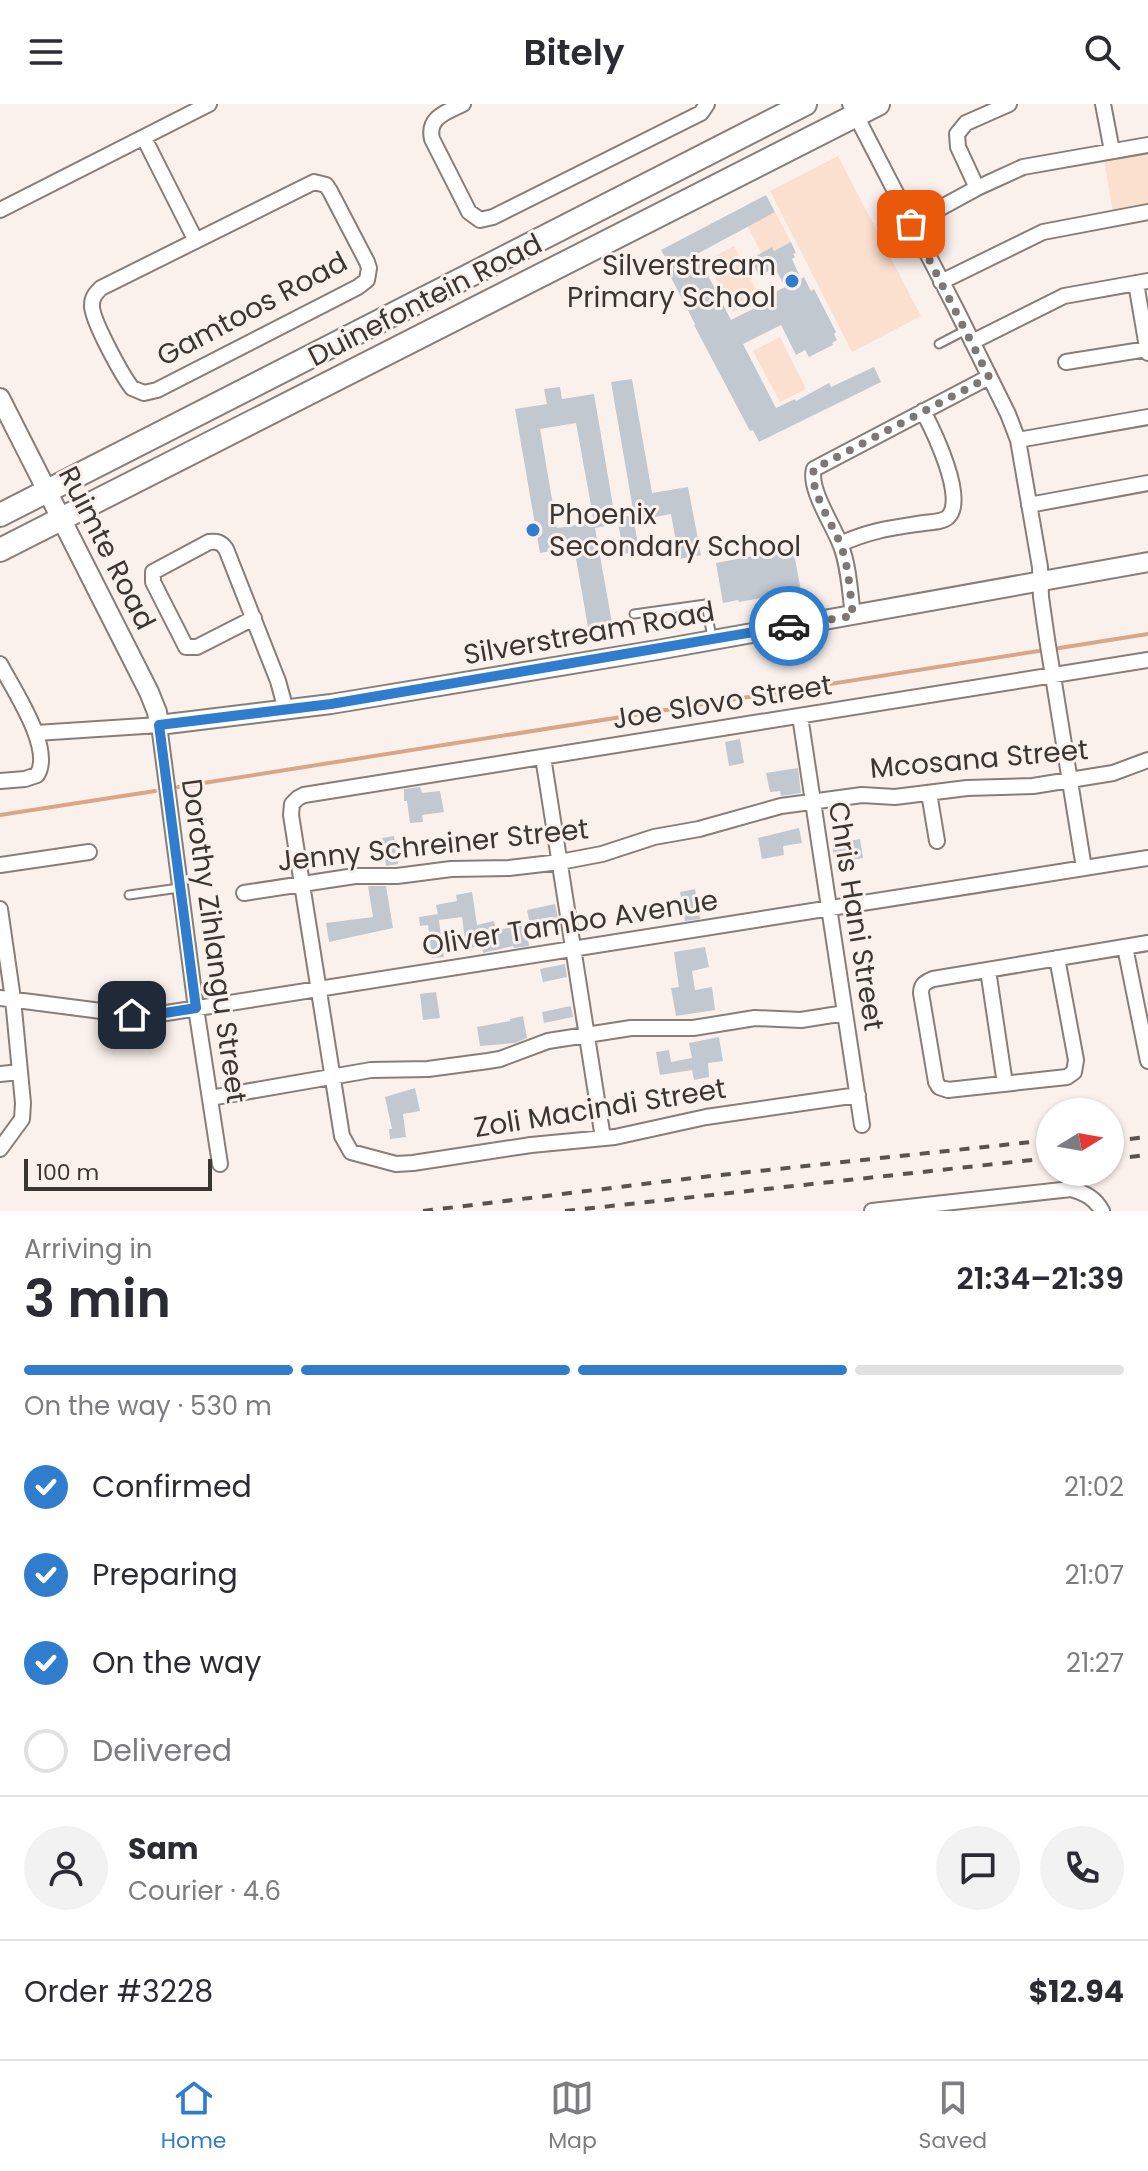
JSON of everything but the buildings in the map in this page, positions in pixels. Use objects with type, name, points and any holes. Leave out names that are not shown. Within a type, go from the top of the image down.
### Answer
[{"type":"main road","name":"Duinefontein Road","points":[[0,515],[805,104]]},
{"type":"main road","name":"Duinefontein Road","points":[[0,550],[852,110],[878,104]]},
{"type":"street","points":[[0,210],[209,104]]},
{"type":"street","points":[[463,104],[435,119],[430,132],[469,212],[480,220],[493,217],[701,113],[707,104]]},
{"type":"street","points":[[977,188],[958,147],[957,134],[966,123],[1009,104]]},
{"type":"street","points":[[1103,104],[1112,151]]},
{"type":"street","points":[[852,110],[969,336],[1018,440],[1084,868]]},
{"type":"street","points":[[144,138],[196,241]]},
{"type":"street","points":[[911,224],[1023,167],[1148,145]]},
{"type":"street","name":"Gamtoos Road","points":[[320,182],[330,191],[367,262],[369,274],[358,287],[305,315],[157,390],[137,392],[127,382],[94,316],[92,300],[101,288],[196,241],[306,184],[320,182]]},
{"type":"street","points":[[941,282],[1043,232],[1148,212]]},
{"type":"street","points":[[969,336],[1064,296],[1142,282],[1148,350],[1066,362]]},
{"type":"street","points":[[853,616],[840,544],[814,486],[814,469],[989,377]]},
{"type":"street","name":"Ruimte Road","points":[[0,398],[149,692],[159,725]]},
{"type":"street","points":[[840,544],[876,530],[948,518],[953,500],[948,467],[923,411]]},
{"type":"street","points":[[1018,440],[1148,417]]},
{"type":"street","points":[[1029,505],[1148,483]]},
{"type":"street","points":[[254,618],[197,647],[186,647],[152,575],[155,570],[209,542],[219,542],[226,549],[254,618],[278,681],[286,710]]},
{"type":"street","name":"Silverstream Road","points":[[36,733],[159,725],[286,710],[853,616],[1148,562]]},
{"type":"street","name":"Joe Slovo Street","points":[[301,883],[291,808],[294,800],[304,795],[800,716],[1052,668],[1148,660]]},
{"type":"street","points":[[0,664],[36,733],[41,755],[37,775],[0,781]]},
{"type":"street","name":"Chris Hani Street","points":[[800,716],[862,1125]]},
{"type":"street","name":"Dorothy Zihlangu Street","points":[[159,725],[179,888],[220,1164]]},
{"type":"street","points":[[543,757],[603,1138]]},
{"type":"street","name":"Mcosana Street","points":[[812,801],[862,795],[895,797],[967,788],[1019,787],[1113,773],[1148,760]]},
{"type":"street","points":[[929,793],[937,841]]},
{"type":"street","name":"Jenny Schreiner Street","points":[[244,893],[355,876],[397,876],[560,862],[602,854],[654,837],[715,825],[767,809],[812,801]]},
{"type":"street","points":[[0,865],[89,852]]},
{"type":"street","name":"Oliver Tambo Avenue","points":[[6,999],[146,1016],[1148,858]]},
{"type":"street","points":[[301,883],[332,1077]]},
{"type":"street","points":[[0,909],[6,999],[23,1103],[22,1119],[0,1149]]},
{"type":"street","points":[[1057,958],[1076,1060],[1074,1072],[1067,1077],[1005,1084],[948,1090],[939,1087],[921,993],[925,982],[933,979],[1057,958],[1148,943]]},
{"type":"street","points":[[1125,947],[1148,1061]]},
{"type":"street","points":[[988,970],[1005,1084]]},
{"type":"street","points":[[210,1098],[380,1069],[428,1069],[488,1061],[536,1044],[631,1028],[693,1028],[755,1018],[801,1020],[845,1013]]},
{"type":"street","points":[[0,1074],[20,1072]]},
{"type":"street","name":"Zoli Macindi Street","points":[[332,1077],[342,1136],[351,1152],[406,1164],[531,1145],[603,1138],[706,1117],[858,1095]]},
{"type":"street","points":[[872,1211],[958,1206],[1071,1189],[1093,1199],[1102,1211]]},
{"type":"lane","points":[[939,344],[969,336]]},
{"type":"lane","points":[[634,614],[706,604],[713,640]]},
{"type":"lane","points":[[129,895],[179,888]]},
{"type":"shaded area","points":[[1148,152],[1148,206],[1113,212],[1104,160]]},
{"type":"shaded area","points":[[838,156],[921,316],[852,352],[770,191]]},
{"type":"shaded area","points":[[775,212],[791,242],[774,251],[772,248],[761,253],[748,226]]},
{"type":"shaded area","points":[[734,246],[760,298],[733,312],[707,260]]},
{"type":"shaded area","points":[[780,337],[806,389],[780,402],[753,351]]},
{"type":"waterway","points":[[1053,649],[1148,634]]},
{"type":"waterway","points":[[178,787],[1045,650]]},
{"type":"waterway","points":[[0,815],[155,791]]},
{"type":"railway","points":[[1124,1140],[1148,1137]]},
{"type":"railway","points":[[423,1211],[1036,1141]]},
{"type":"railway","points":[[1124,1158],[1148,1155]]},
{"type":"railway","points":[[565,1211],[1036,1160]]},
{"type":"way so far","points":[[789,626],[853,616],[842,549],[814,486],[814,469],[989,377],[911,224]]},
{"type":"place","name":"Silverstream Primary School","points":[[792,281]]},
{"type":"place","name":"Phoenix Secondary School","points":[[533,530]]},
{"type":"route","points":[[132,1015],[146,1016],[196,1008],[159,725],[331,704],[789,626]]}]
